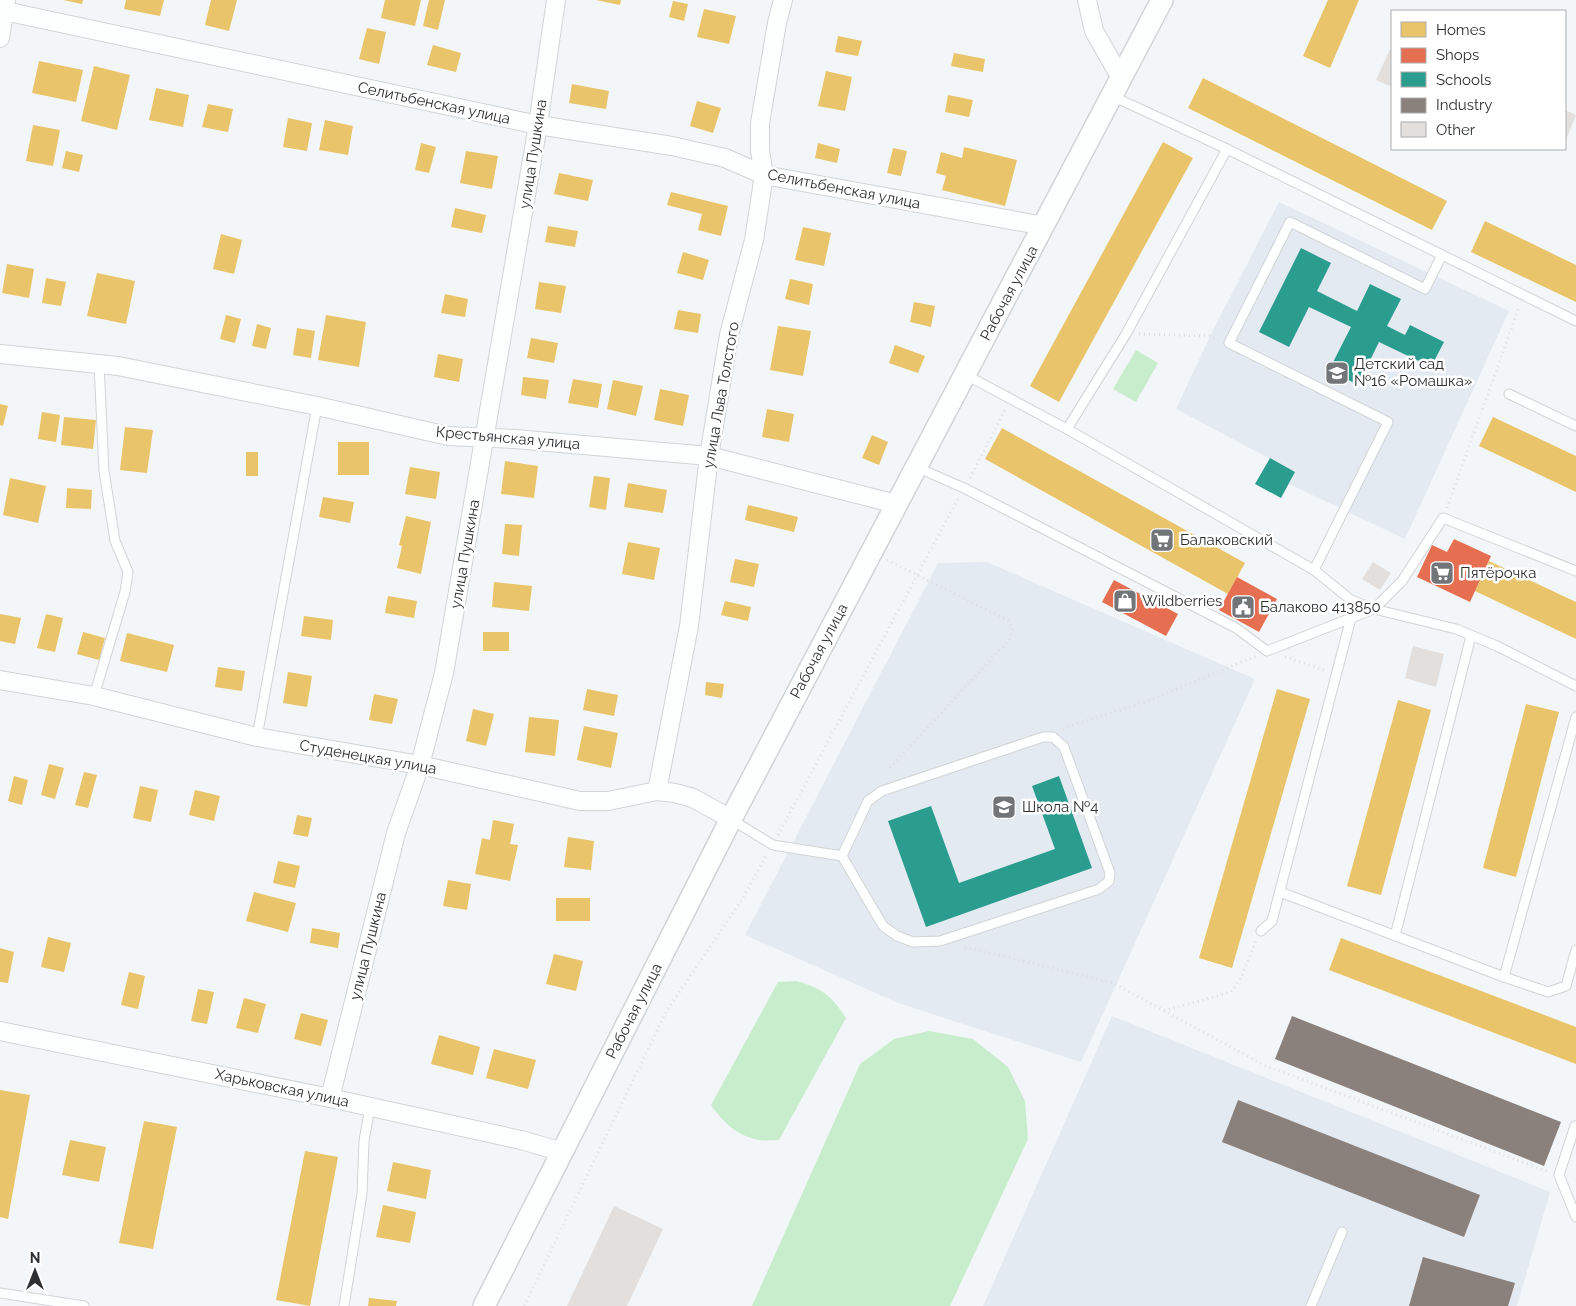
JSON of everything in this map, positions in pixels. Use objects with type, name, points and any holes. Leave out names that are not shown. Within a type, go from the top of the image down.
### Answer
[{"type":"street","name":"улица Льва Толстого","points":[[657,791],[689,626],[709,456],[729,335],[754,240],[764,175],[760,151],[760,123],[777,23],[783,0]]},
{"type":"street","points":[[1088,0],[1094,31],[1117,87]]},
{"type":"street","name":"Рабочая улица","points":[[484,1306],[871,552],[1162,0]]},
{"type":"street","name":"улица Пушкина","points":[[330,1098],[396,833],[420,765],[444,673],[538,125],[554,2]]},
{"type":"street","name":"Селитьбенская улица","points":[[3,7],[538,125],[681,148],[725,158],[764,175],[1044,226]]},
{"type":"street","points":[[0,38],[3,7]]},
{"type":"street","name":"Крестьянская улица","points":[[0,354],[118,366],[317,406],[448,436],[515,439],[709,456],[896,504]]},
{"type":"street","name":"Студенецкая улица","points":[[0,680],[94,696],[257,737],[420,765],[580,801],[608,801],[657,791],[675,792],[693,798],[732,820]]},
{"type":"street","name":"Харьковская улица","points":[[0,1032],[330,1098],[521,1140],[563,1152]]},
{"type":"lane","points":[[1117,87],[1226,149],[1576,322]]},
{"type":"lane","points":[[1067,429],[1126,334],[1226,149]]},
{"type":"lane","points":[[1314,570],[1388,422],[1229,343],[1290,222],[1425,289],[1442,255]]},
{"type":"lane","points":[[94,696],[125,592],[128,572],[115,541],[104,471],[99,364]]},
{"type":"lane","points":[[966,375],[1067,429],[1314,570],[1351,600],[1374,609],[1456,630],[1497,646],[1576,686]]},
{"type":"lane","points":[[1509,394],[1576,426]]},
{"type":"lane","points":[[257,737],[317,406]]},
{"type":"lane","points":[[916,467],[964,488],[1236,628],[1267,652],[1374,609],[1402,581],[1443,518],[1576,571]]},
{"type":"lane","points":[[1261,931],[1272,920],[1351,618]]},
{"type":"lane","points":[[1395,936],[1471,636]]},
{"type":"lane","points":[[1504,977],[1576,716]]},
{"type":"lane","points":[[1043,737],[1053,738],[1064,747],[1110,873],[1109,881],[1099,889],[940,941],[914,942],[897,936],[883,926],[842,856],[868,801],[882,791],[1043,737]]},
{"type":"lane","points":[[732,820],[773,845],[842,856]]},
{"type":"lane","points":[[1280,892],[1548,992],[1566,986],[1576,950]]},
{"type":"lane","points":[[344,1306],[362,1194],[364,1141],[370,1107]]},
{"type":"lane","points":[[1575,1126],[1559,1175],[1576,1217]]},
{"type":"lane","points":[[1311,1306],[1342,1232]]},
{"type":"lane","points":[[0,1292],[84,1306]]},
{"type":"path","points":[[1443,518],[1524,296]]},
{"type":"path","points":[[1126,334],[1210,336],[1229,343]]},
{"type":"path","points":[[871,552],[1009,621],[1012,630],[1009,640],[889,769]]},
{"type":"path","points":[[1053,738],[1066,727],[1148,701],[1267,652],[1336,675]]},
{"type":"path","points":[[1164,1011],[1231,992],[1242,976],[1261,931]]},
{"type":"path","points":[[940,941],[1113,983],[1264,1065],[1559,1175]]},
{"type":"shaded area","name":"Детский сад №16 «Ромашка»","points":[[1279,202],[1509,311],[1405,539],[1289,484],[1295,472],[1176,409],[1210,336]]},
{"type":"shaded area","name":"Школа №4","points":[[987,562],[1255,679],[1081,1062],[898,1003],[745,935],[938,563]]},
{"type":"shaded area","points":[[1112,1016],[1550,1192],[1517,1306],[983,1306]]},
{"type":"green space","points":[[1136,350],[1158,363],[1136,402],[1113,389]]},
{"type":"green space","points":[[797,981],[826,994],[846,1018],[779,1140],[751,1138],[737,1132],[720,1117],[711,1105],[778,982]]},
{"type":"green space","points":[[929,1031],[973,1039],[1008,1067],[1025,1101],[1028,1139],[950,1306],[752,1306],[860,1064],[894,1039]]},
{"type":"building: Homes","points":[[63,0],[83,0],[82,4]]},
{"type":"building: Homes","points":[[126,0],[164,0],[160,16],[124,9]]},
{"type":"building: Homes","points":[[211,0],[237,0],[229,31],[205,25]]},
{"type":"building: Homes","points":[[385,0],[421,0],[415,26],[381,18]]},
{"type":"building: Homes","points":[[429,0],[445,0],[438,30],[423,26]]},
{"type":"building: Homes","points":[[596,0],[621,0],[620,5]]},
{"type":"building: Homes","points":[[1328,0],[1359,0],[1330,68],[1303,56]]},
{"type":"building: Homes","points":[[673,1],[688,4],[684,21],[669,17]]},
{"type":"building: Homes","points":[[704,9],[736,16],[729,44],[697,37]]},
{"type":"building: Homes","points":[[367,28],[386,32],[379,64],[359,59]]},
{"type":"building: Homes","points":[[838,36],[862,41],[858,56],[835,52]]},
{"type":"building: Homes","points":[[433,45],[461,53],[456,72],[427,65]]},
{"type":"building: Homes","points":[[954,53],[985,59],[983,72],[951,66]]},
{"type":"building: Homes","points":[[39,61],[83,70],[76,102],[32,93]]},
{"type":"building: Homes","points":[[94,66],[130,75],[117,130],[81,121]]},
{"type":"building: Homes","points":[[826,71],[852,77],[845,111],[818,106]]},
{"type":"building: Homes","points":[[1203,78],[1447,201],[1432,230],[1188,108]]},
{"type":"building: Homes","points":[[572,84],[609,91],[606,109],[569,103]]},
{"type":"building: Homes","points":[[156,88],[189,95],[183,127],[149,120]]},
{"type":"building: Homes","points":[[948,95],[973,100],[969,117],[945,112]]},
{"type":"building: Homes","points":[[697,101],[721,108],[713,133],[690,126]]},
{"type":"building: Homes","points":[[208,104],[233,109],[228,132],[202,127]]},
{"type":"building: Homes","points":[[288,118],[312,123],[307,151],[283,147]]},
{"type":"building: Homes","points":[[325,120],[353,126],[348,155],[319,150]]},
{"type":"building: Homes","points":[[33,125],[60,130],[53,166],[26,161]]},
{"type":"building: Homes","points":[[1163,142],[1193,158],[1059,402],[1030,386]]},
{"type":"building: Homes","points":[[421,143],[436,147],[429,173],[415,170]]},
{"type":"building: Homes","points":[[818,143],[840,149],[837,163],[815,158]]},
{"type":"building: Homes","points":[[964,147],[1017,160],[1005,206],[942,190],[946,176],[936,173],[941,152],[962,158]]},
{"type":"building: Homes","points":[[893,148],[907,151],[901,176],[887,173]]},
{"type":"building: Homes","points":[[66,151],[83,155],[79,172],[62,168]]},
{"type":"building: Homes","points":[[466,151],[498,156],[492,189],[460,183]]},
{"type":"building: Homes","points":[[559,173],[593,180],[588,201],[554,194]]},
{"type":"building: Homes","points":[[671,192],[728,206],[721,236],[698,230],[702,214],[667,205]]},
{"type":"building: Homes","points":[[455,208],[486,215],[482,233],[451,227]]},
{"type":"building: Homes","points":[[1485,221],[1576,265],[1576,302],[1471,252]]},
{"type":"building: Homes","points":[[548,226],[578,231],[575,247],[545,242]]},
{"type":"building: Homes","points":[[803,227],[831,233],[824,266],[795,260]]},
{"type":"building: Homes","points":[[221,234],[242,240],[234,274],[213,269]]},
{"type":"building: Homes","points":[[683,252],[709,260],[703,280],[677,273]]},
{"type":"building: Homes","points":[[7,264],[34,269],[29,298],[2,293]]},
{"type":"building: Homes","points":[[97,273],[135,281],[126,324],[87,316]]},
{"type":"building: Homes","points":[[46,278],[66,282],[61,306],[42,303]]},
{"type":"building: Homes","points":[[790,279],[813,284],[809,305],[785,299]]},
{"type":"building: Homes","points":[[539,282],[566,286],[561,313],[535,309]]},
{"type":"building: Homes","points":[[445,294],[468,299],[465,317],[441,313]]},
{"type":"building: Homes","points":[[914,302],[935,306],[931,327],[910,322]]},
{"type":"building: Homes","points":[[678,310],[701,314],[698,333],[674,329]]},
{"type":"building: Homes","points":[[226,315],[241,319],[235,343],[220,339]]},
{"type":"building: Homes","points":[[326,315],[366,322],[359,367],[318,360]]},
{"type":"building: Homes","points":[[257,324],[271,328],[266,349],[252,346]]},
{"type":"building: Homes","points":[[778,326],[811,331],[803,376],[770,370]]},
{"type":"building: Homes","points":[[297,328],[315,331],[311,358],[293,355]]},
{"type":"building: Homes","points":[[531,338],[558,343],[554,363],[527,358]]},
{"type":"building: Homes","points":[[895,345],[925,356],[918,373],[889,363]]},
{"type":"building: Homes","points":[[438,354],[463,359],[459,382],[434,377]]},
{"type":"building: Homes","points":[[523,377],[549,380],[546,399],[521,395]]},
{"type":"building: Homes","points":[[573,379],[602,384],[598,408],[568,403]]},
{"type":"building: Homes","points":[[613,380],[643,386],[636,416],[607,409]]},
{"type":"building: Homes","points":[[660,389],[689,395],[683,426],[654,420]]},
{"type":"building: Homes","points":[[0,404],[8,406],[3,426],[0,425]]},
{"type":"building: Homes","points":[[767,409],[794,414],[789,442],[762,437]]},
{"type":"building: Homes","points":[[42,412],[60,415],[56,442],[38,439]]},
{"type":"building: Homes","points":[[64,417],[96,420],[93,449],[61,445]]},
{"type":"building: Homes","points":[[1493,417],[1576,456],[1576,492],[1479,446]]},
{"type":"building: Homes","points":[[125,427],[153,430],[147,473],[120,470]]},
{"type":"building: Homes","points":[[1002,428],[1245,563],[1228,594],[985,459]]},
{"type":"building: Homes","points":[[872,435],[888,442],[879,465],[862,458]]},
{"type":"building: Homes","points":[[338,442],[369,442],[369,475],[338,475]]},
{"type":"building: Homes","points":[[246,452],[258,452],[258,476],[246,476]]},
{"type":"building: Homes","points":[[505,461],[538,466],[534,498],[501,494]]},
{"type":"building: Homes","points":[[410,467],[440,472],[436,499],[405,494]]},
{"type":"building: Homes","points":[[594,476],[610,478],[606,510],[589,507]]},
{"type":"building: Homes","points":[[10,478],[46,486],[38,523],[3,515]]},
{"type":"building: Homes","points":[[628,483],[667,490],[663,513],[624,507]]},
{"type":"building: Homes","points":[[67,488],[92,490],[91,509],[66,508]]},
{"type":"building: Homes","points":[[323,497],[354,502],[350,523],[319,517]]},
{"type":"building: Homes","points":[[748,505],[798,517],[794,532],[745,520]]},
{"type":"building: Homes","points":[[406,516],[431,522],[421,574],[397,568],[402,546],[399,545]]},
{"type":"building: Homes","points":[[505,524],[522,525],[519,556],[502,554]]},
{"type":"building: Homes","points":[[628,542],[660,548],[654,580],[622,574]]},
{"type":"building: Homes","points":[[735,559],[759,564],[754,587],[730,582]]},
{"type":"building: Homes","points":[[1489,561],[1576,602],[1576,639],[1475,591]]},
{"type":"building: Homes","points":[[494,582],[532,586],[529,611],[492,607]]},
{"type":"building: Homes","points":[[388,596],[417,601],[414,618],[385,613]]},
{"type":"building: Homes","points":[[725,601],[751,607],[748,621],[721,615]]},
{"type":"building: Homes","points":[[0,614],[21,618],[15,644],[0,641]]},
{"type":"building: Homes","points":[[46,614],[63,618],[55,652],[37,648]]},
{"type":"building: Homes","points":[[304,616],[333,620],[331,640],[301,636]]},
{"type":"building: Homes","points":[[83,632],[105,638],[99,660],[77,654]]},
{"type":"building: Homes","points":[[483,632],[509,632],[509,651],[483,651]]},
{"type":"building: Homes","points":[[127,633],[174,645],[167,672],[120,661]]},
{"type":"building: Homes","points":[[218,667],[245,671],[242,691],[215,687]]},
{"type":"building: Homes","points":[[288,672],[312,676],[307,707],[283,703]]},
{"type":"building: Homes","points":[[706,682],[724,684],[722,698],[705,695]]},
{"type":"building: Homes","points":[[587,689],[618,695],[614,716],[583,710]]},
{"type":"building: Homes","points":[[1277,689],[1310,699],[1232,968],[1199,958]]},
{"type":"building: Homes","points":[[374,694],[398,699],[392,724],[369,720]]},
{"type":"building: Homes","points":[[1398,700],[1431,710],[1381,895],[1347,886]]},
{"type":"building: Homes","points":[[1526,704],[1559,712],[1516,877],[1483,868]]},
{"type":"building: Homes","points":[[473,709],[494,714],[486,746],[466,741]]},
{"type":"building: Homes","points":[[529,717],[559,720],[555,756],[525,752]]},
{"type":"building: Homes","points":[[584,726],[618,733],[611,768],[577,760]]},
{"type":"building: Homes","points":[[49,764],[64,768],[55,799],[41,795]]},
{"type":"building: Homes","points":[[84,772],[97,775],[88,808],[75,805]]},
{"type":"building: Homes","points":[[14,776],[28,780],[22,805],[8,801]]},
{"type":"building: Homes","points":[[140,786],[158,790],[151,822],[133,818]]},
{"type":"building: Homes","points":[[195,790],[220,796],[214,821],[189,815]]},
{"type":"building: Homes","points":[[297,815],[312,818],[308,837],[293,834]]},
{"type":"building: Homes","points":[[493,820],[514,824],[510,844],[518,845],[510,881],[475,874],[482,838],[490,840]]},
{"type":"building: Homes","points":[[568,837],[594,841],[591,870],[564,867]]},
{"type":"building: Homes","points":[[278,861],[300,866],[295,888],[273,883]]},
{"type":"building: Homes","points":[[448,880],[471,884],[467,910],[443,906]]},
{"type":"building: Homes","points":[[254,892],[296,903],[288,932],[246,921]]},
{"type":"building: Homes","points":[[556,898],[590,898],[590,921],[556,921]]},
{"type":"building: Homes","points":[[312,928],[340,933],[338,948],[310,943]]},
{"type":"building: Homes","points":[[48,937],[71,943],[64,972],[41,967]]},
{"type":"building: Homes","points":[[1341,938],[1576,1027],[1576,1064],[1329,970]]},
{"type":"building: Homes","points":[[0,948],[14,952],[8,983],[0,982]]},
{"type":"building: Homes","points":[[554,954],[583,961],[576,991],[546,984]]},
{"type":"building: Homes","points":[[129,972],[145,976],[138,1009],[121,1005]]},
{"type":"building: Homes","points":[[198,989],[214,992],[207,1024],[191,1021]]},
{"type":"building: Homes","points":[[244,998],[266,1004],[258,1033],[236,1028]]},
{"type":"building: Homes","points":[[301,1013],[328,1020],[321,1046],[294,1039]]},
{"type":"building: Homes","points":[[439,1035],[480,1047],[473,1075],[431,1064]]},
{"type":"building: Homes","points":[[494,1049],[536,1060],[528,1089],[486,1078]]},
{"type":"building: Homes","points":[[0,1090],[30,1095],[8,1219],[0,1217]]},
{"type":"building: Homes","points":[[144,1121],[177,1127],[153,1249],[119,1243]]},
{"type":"building: Homes","points":[[70,1140],[106,1147],[99,1182],[62,1175]]},
{"type":"building: Homes","points":[[305,1151],[338,1157],[310,1306],[276,1300]]},
{"type":"building: Homes","points":[[393,1162],[431,1170],[426,1199],[387,1191]]},
{"type":"building: Homes","points":[[383,1205],[416,1212],[410,1243],[376,1237]]},
{"type":"building: Homes","points":[[369,1298],[397,1301],[396,1306],[368,1306]]},
{"type":"building: Shops","points":[[1454,539],[1491,556],[1470,602],[1417,577],[1432,545],[1447,552]]},
{"type":"building: Shops","points":[[1237,577],[1277,599],[1259,632],[1219,610]]},
{"type":"building: Shops","points":[[1114,580],[1178,614],[1166,636],[1102,602]]},
{"type":"building: Schools","points":[[1301,248],[1331,263],[1317,291],[1357,311],[1370,284],[1401,299],[1387,326],[1405,335],[1410,325],[1444,342],[1431,367],[1379,342],[1358,385],[1329,370],[1351,327],[1309,307],[1289,347],[1259,332]]},
{"type":"building: Schools","points":[[1270,458],[1295,472],[1281,498],[1255,484]]},
{"type":"building: Schools","points":[[1059,776],[1092,868],[926,927],[888,821],[931,806],[959,883],[1055,849],[1032,786]]},
{"type":"building: Industry","points":[[1292,1016],[1561,1122],[1544,1166],[1275,1059]]},
{"type":"building: Industry","points":[[1238,1100],[1480,1195],[1464,1237],[1222,1142]]},
{"type":"building: Industry","points":[[1423,1257],[1515,1283],[1508,1306],[1409,1306]]},
{"type":"building: Other","points":[[1390,49],[1391,87],[1376,80]]},
{"type":"building: Other","points":[[1566,110],[1576,115],[1566,140]]},
{"type":"building: Other","points":[[1373,562],[1391,573],[1380,590],[1362,579]]},
{"type":"building: Other","points":[[1413,646],[1444,654],[1436,687],[1405,678]]},
{"type":"building: Other","points":[[614,1206],[663,1229],[627,1306],[567,1306]]},
{"type":"place","name":"Детский сад №16 «Ромашка»","points":[[1337,373]]},
{"type":"place","name":"Балаковский","points":[[1162,540]]},
{"type":"place","name":"Пятёрочка","points":[[1442,573]]},
{"type":"place","name":"Wildberries","points":[[1125,601]]},
{"type":"place","name":"Балаково 413850","points":[[1243,607]]},
{"type":"place","name":"Школа №4","points":[[1004,807]]}]
